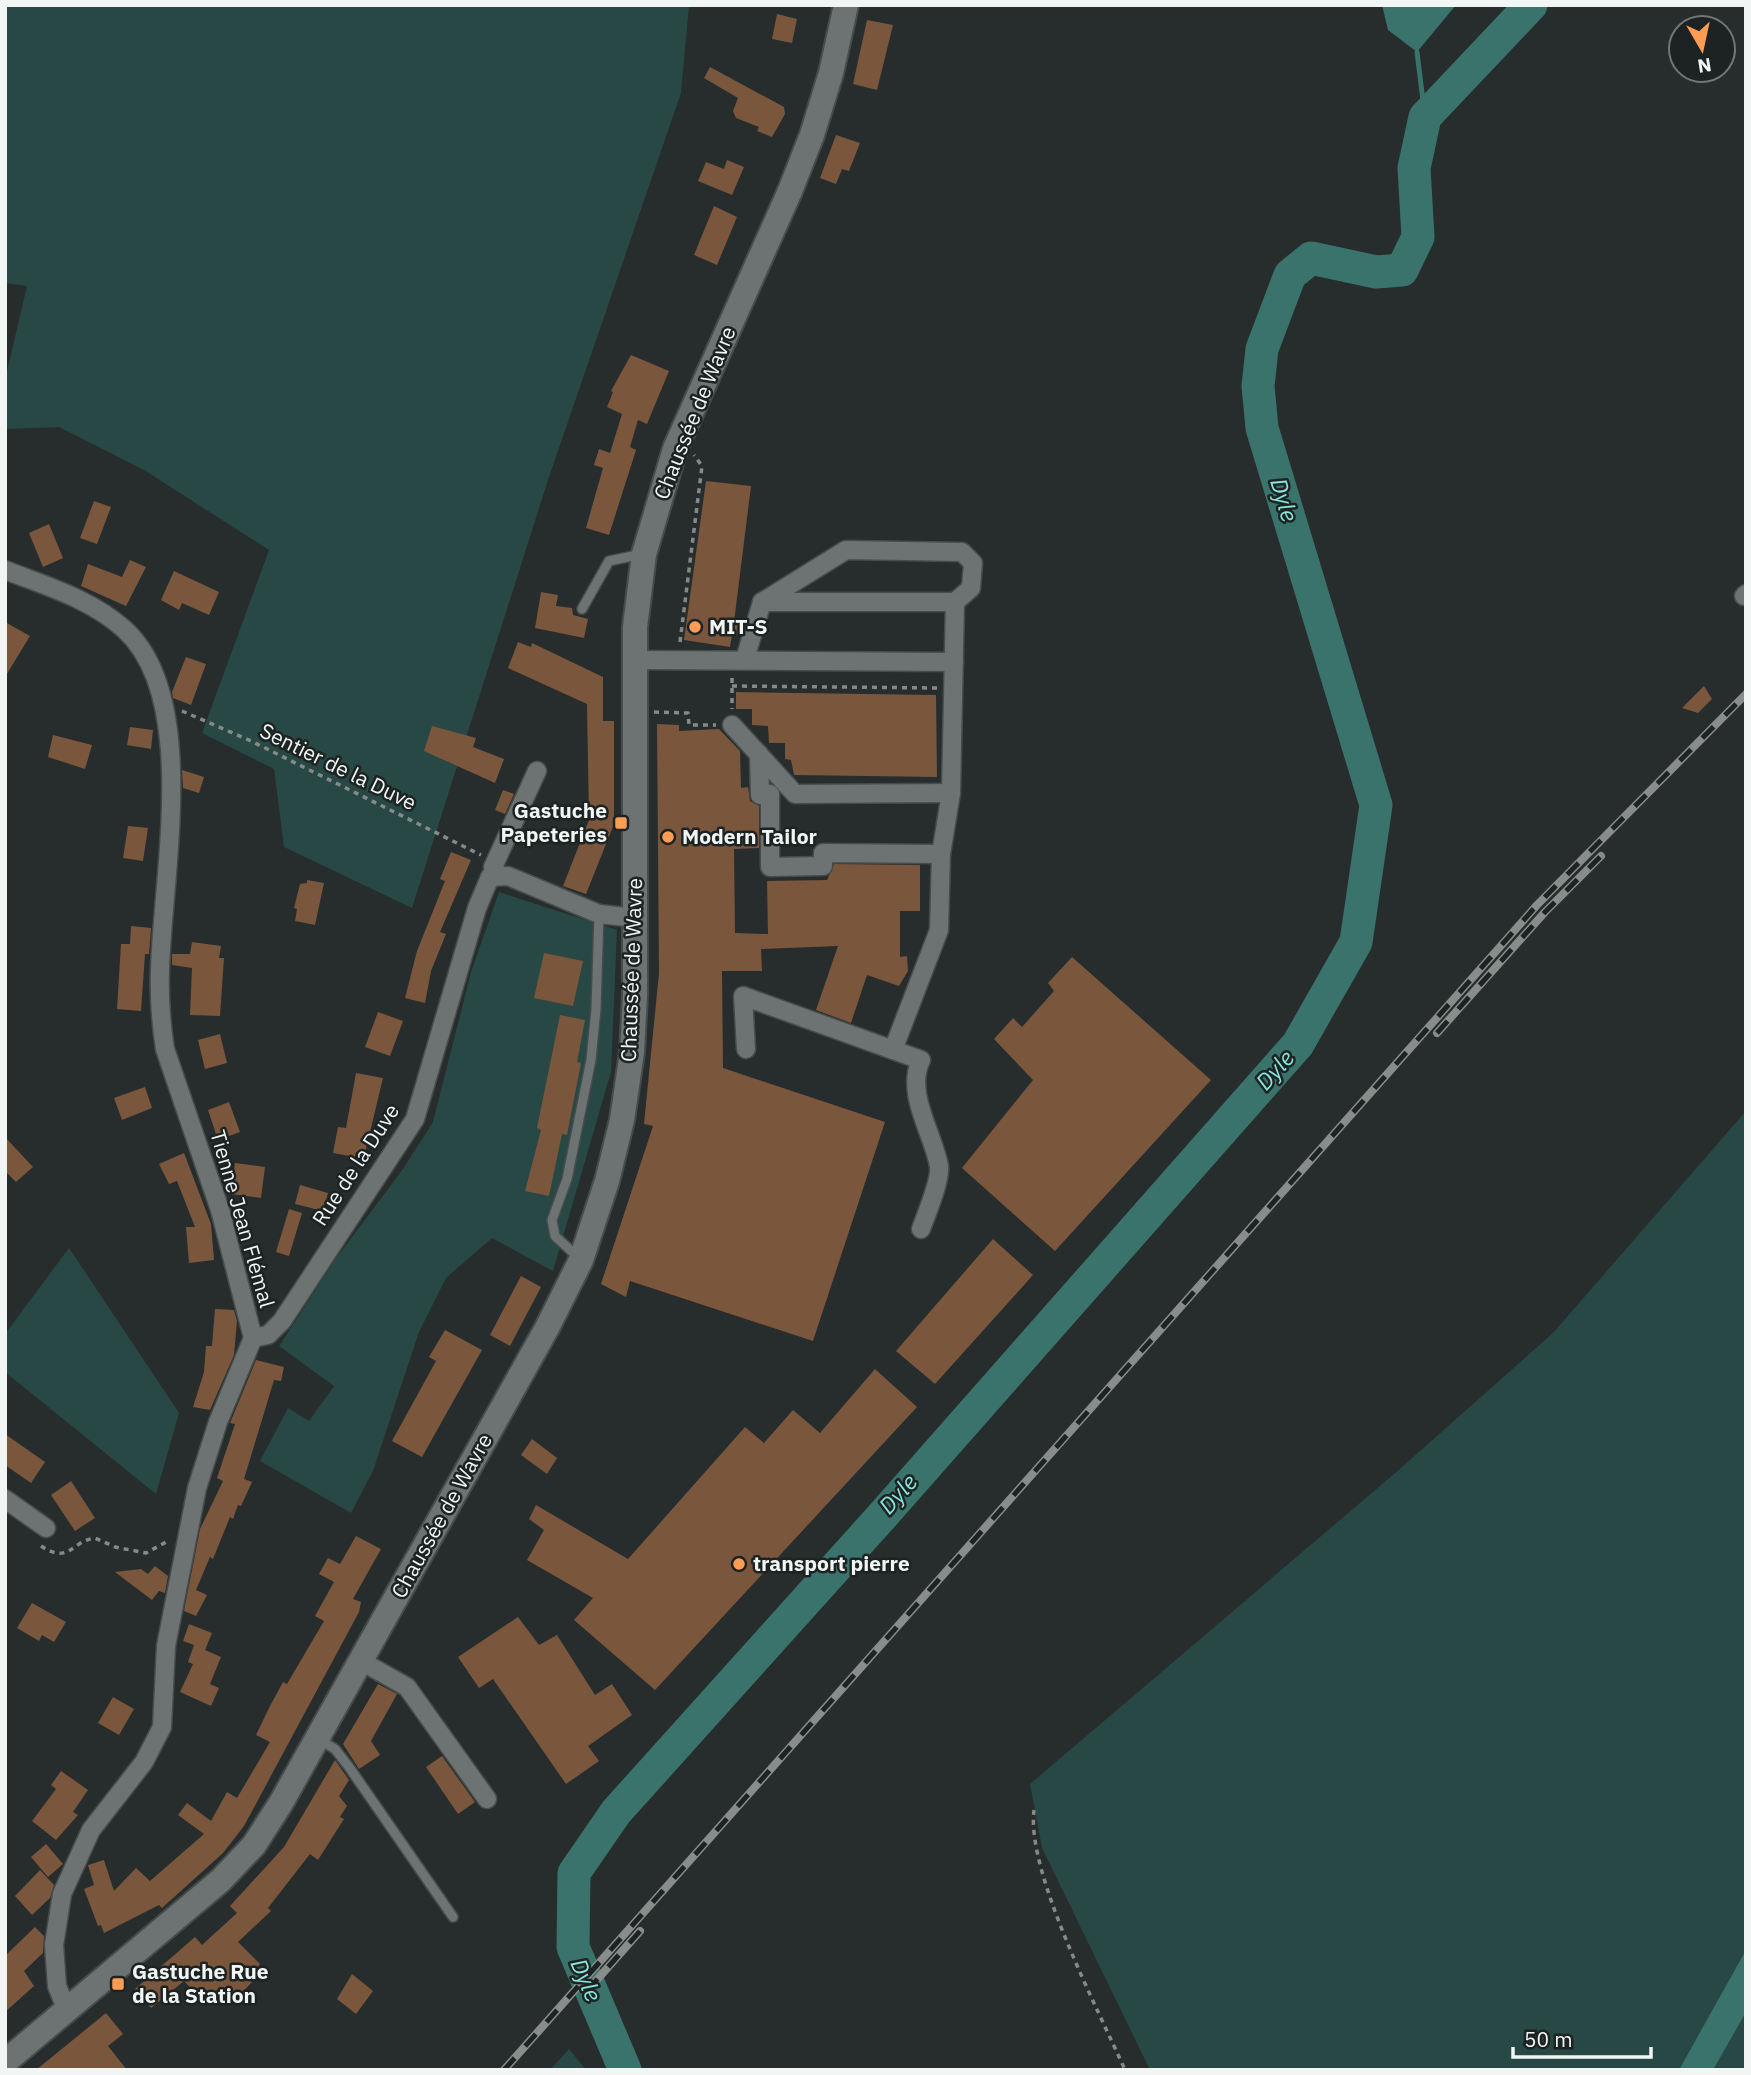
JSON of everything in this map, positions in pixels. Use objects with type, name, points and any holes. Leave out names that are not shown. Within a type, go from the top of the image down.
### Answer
[{"type":"main road","name":"Chaussée de Wavre","points":[[5,2062],[179,1918],[254,1845],[318,1739],[547,1328],[581,1260],[607,1181],[622,1120],[632,1052],[635,627],[644,554],[653,517],[681,437],[803,157],[831,73],[846,5]]},
{"type":"street","points":[[739,658],[762,601],[846,550],[962,552],[972,563],[971,588],[955,602],[762,601]]},
{"type":"street","name":"Tienne Jean Flémal","points":[[5,570],[88,604],[125,630],[149,660],[164,704],[170,790],[159,970],[161,1024],[166,1049],[220,1210],[253,1338],[218,1422],[197,1488],[166,1646],[162,1727],[144,1762],[91,1830],[62,1894],[54,1945],[57,1986],[67,2011]]},
{"type":"street","points":[[893,1050],[939,930],[941,854],[951,793],[955,602]]},
{"type":"street","points":[[635,660],[739,658],[954,662]]},
{"type":"street","points":[[732,724],[795,794],[951,793]]},
{"type":"street","points":[[759,754],[761,795],[770,794],[770,867],[822,866],[823,853],[941,854]]},
{"type":"street","name":"Rue de la Duve","points":[[253,1338],[268,1335],[282,1321],[415,1119],[477,908],[490,877],[496,871],[537,771]]},
{"type":"street","points":[[496,871],[599,914],[635,918]]},
{"type":"street","points":[[746,1049],[743,996],[921,1060],[917,1070],[918,1092],[939,1169],[921,1229]]},
{"type":"street","points":[[5,1499],[46,1528]]},
{"type":"street","points":[[361,1661],[407,1687],[487,1799]]},
{"type":"lane","points":[[582,609],[609,561],[644,554]]},
{"type":"lane","points":[[581,1260],[555,1236],[552,1220],[567,1179],[591,1060],[596,1009],[599,914]]},
{"type":"lane","points":[[318,1739],[335,1749],[349,1767],[453,1917]]},
{"type":"path","points":[[677,658],[702,466],[681,437]]},
{"type":"path","points":[[634,712],[688,713],[689,724],[732,724],[732,685],[739,658]]},
{"type":"path","points":[[732,685],[953,689]]},
{"type":"path","name":"Sentier de la Duve","points":[[164,704],[251,741],[484,856],[496,871]]},
{"type":"path","points":[[46,1528],[39,1544],[56,1554],[69,1552],[91,1538],[146,1553],[188,1531]]},
{"type":"path","points":[[1034,1810],[1034,1842],[1041,1868],[1062,1926],[1125,2070]]},
{"type":"shaded area","points":[[5,5],[689,5],[681,93],[548,480],[412,908],[284,847],[274,769],[202,733],[269,550],[144,470],[59,427],[5,429],[5,380],[27,286],[5,283]]},
{"type":"shaded area","points":[[1382,5],[1456,5],[1417,52],[1388,30]]},
{"type":"shaded area","points":[[499,892],[617,930],[611,1072],[553,1271],[492,1238],[446,1278],[419,1332],[373,1471],[351,1513],[260,1461],[288,1408],[309,1421],[334,1386],[279,1346],[337,1257],[403,1169],[433,1122],[471,972]]},
{"type":"shaded area","points":[[1746,1111],[1746,2070],[1150,2070],[1042,1848],[1030,1784],[1394,1474],[1553,1333]]},
{"type":"shaded area","points":[[69,1248],[179,1413],[156,1494],[5,1372],[5,1334]]},
{"type":"shaded area","points":[[1746,1950],[1746,2012],[1713,2070],[1679,2070]]},
{"type":"shaded area","points":[[569,2049],[586,2070],[550,2070]]},
{"type":"building","points":[[777,14],[797,19],[792,43],[772,39]]},
{"type":"building","points":[[867,20],[893,25],[877,90],[853,84]]},
{"type":"building","points":[[710,67],[784,107],[785,114],[772,137],[757,131],[759,127],[736,118],[733,111],[738,98],[704,78]]},
{"type":"building","points":[[836,135],[860,143],[849,171],[842,169],[836,184],[820,178]]},
{"type":"building","points":[[727,160],[744,167],[732,195],[698,181],[706,162],[724,169]]},
{"type":"building","points":[[714,206],[737,217],[717,265],[694,255]]},
{"type":"building","points":[[631,355],[669,371],[647,424],[638,420],[630,447],[636,450],[609,535],[586,528],[603,468],[594,465],[599,449],[610,453],[622,414],[607,407],[613,392],[611,391]]},
{"type":"building","points":[[706,481],[751,486],[734,622],[743,625],[740,635],[732,635],[730,647],[684,640]]},
{"type":"building","points":[[94,501],[111,507],[97,544],[80,538]]},
{"type":"building","points":[[49,524],[63,558],[43,567],[29,533]]},
{"type":"building","points":[[130,560],[146,567],[126,606],[81,586],[88,564],[122,577]]},
{"type":"building","points":[[174,571],[219,592],[209,615],[182,603],[179,610],[161,600]]},
{"type":"building","points":[[541,592],[558,595],[556,606],[572,608],[573,615],[588,619],[584,638],[535,628]]},
{"type":"building","points":[[5,622],[30,636],[5,677]]},
{"type":"building","points":[[518,642],[531,647],[532,643],[603,677],[603,721],[614,721],[614,824],[586,894],[563,886],[589,820],[587,704],[508,668]]},
{"type":"building","points":[[186,657],[206,664],[191,705],[173,698],[172,692]]},
{"type":"building","points":[[1704,686],[1712,699],[1698,713],[1682,708]]},
{"type":"building","points":[[736,692],[936,695],[937,777],[794,775],[791,760],[785,759],[785,743],[769,743],[768,726],[752,725],[752,709],[736,709]]},
{"type":"building","points":[[657,724],[679,725],[679,731],[719,729],[740,751],[741,788],[748,787],[750,801],[759,806],[759,848],[734,849],[735,933],[768,934],[767,881],[827,880],[834,864],[920,865],[920,911],[900,911],[900,957],[907,956],[908,971],[899,986],[867,975],[851,1023],[816,1010],[838,946],[761,949],[762,971],[722,971],[723,1068],[885,1122],[813,1341],[630,1281],[626,1297],[601,1284],[653,1126],[644,1124],[659,973]]},
{"type":"building","points":[[432,726],[476,738],[473,747],[504,759],[495,783],[424,751]]},
{"type":"building","points":[[130,727],[153,730],[151,749],[127,745]]},
{"type":"building","points":[[53,735],[92,745],[85,769],[48,757]]},
{"type":"building","points":[[182,770],[204,777],[199,793],[183,788]]},
{"type":"building","points":[[503,790],[514,794],[505,814],[495,810]]},
{"type":"building","points":[[128,826],[148,828],[143,861],[123,858]]},
{"type":"building","points":[[451,852],[471,860],[440,932],[446,934],[431,971],[425,1003],[405,998],[417,951],[445,881],[440,879]]},
{"type":"building","points":[[307,880],[324,883],[315,925],[295,921],[297,909],[294,908],[300,884],[307,883]]},
{"type":"building","points":[[131,926],[151,928],[149,954],[145,954],[141,1011],[117,1009],[121,944],[130,944]]},
{"type":"building","points":[[192,942],[221,946],[219,958],[224,958],[220,1016],[190,1015],[192,968],[172,965],[172,954],[190,954]]},
{"type":"building","points":[[544,953],[583,961],[573,1006],[534,998]]},
{"type":"building","points":[[1072,957],[1211,1080],[1055,1251],[962,1168],[1033,1080],[994,1039],[1013,1018],[1022,1027],[1054,991],[1048,983]]},
{"type":"building","points":[[378,1012],[403,1021],[390,1056],[365,1047]]},
{"type":"building","points":[[560,1015],[585,1020],[577,1062],[581,1063],[567,1135],[562,1134],[549,1196],[525,1191],[541,1130],[537,1128]]},
{"type":"building","points":[[220,1034],[227,1063],[205,1069],[198,1040]]},
{"type":"building","points":[[356,1073],[383,1078],[365,1153],[356,1152],[355,1157],[333,1153],[338,1127],[346,1128]]},
{"type":"building","points":[[145,1087],[152,1108],[122,1120],[114,1098]]},
{"type":"building","points":[[229,1102],[240,1132],[218,1140],[208,1110]]},
{"type":"building","points":[[5,1137],[33,1167],[16,1182],[5,1171]]},
{"type":"building","points":[[184,1153],[211,1224],[214,1260],[189,1263],[186,1227],[195,1227],[177,1181],[169,1184],[159,1164]]},
{"type":"building","points":[[235,1163],[265,1167],[261,1198],[231,1194]]},
{"type":"building","points":[[300,1185],[328,1193],[323,1211],[295,1204]]},
{"type":"building","points":[[289,1209],[302,1213],[289,1256],[276,1252]]},
{"type":"building","points":[[993,1239],[1033,1275],[935,1384],[896,1351]]},
{"type":"building","points":[[521,1276],[541,1287],[510,1346],[490,1335]]},
{"type":"building","points":[[215,1309],[234,1310],[237,1321],[234,1355],[210,1410],[193,1407],[204,1372],[206,1346],[212,1346]]},
{"type":"building","points":[[445,1330],[482,1350],[422,1457],[392,1441],[436,1361],[429,1357]]},
{"type":"building","points":[[256,1360],[284,1367],[281,1381],[274,1380],[244,1479],[252,1482],[233,1519],[230,1517],[213,1559],[210,1557],[196,1590],[207,1595],[196,1616],[184,1611],[200,1529],[223,1481],[217,1478],[235,1424],[230,1423]]},
{"type":"building","points":[[875,1369],[917,1407],[655,1690],[574,1620],[593,1598],[527,1560],[544,1530],[529,1519],[536,1505],[628,1559],[745,1427],[764,1443],[793,1410],[820,1433]]},
{"type":"building","points":[[5,1434],[45,1462],[31,1483],[5,1465]]},
{"type":"building","points":[[532,1439],[557,1458],[547,1474],[521,1455]]},
{"type":"building","points":[[71,1481],[95,1518],[75,1531],[51,1495]]},
{"type":"building","points":[[356,1536],[381,1549],[353,1599],[361,1602],[359,1612],[244,1826],[223,1853],[162,1908],[159,1905],[104,1933],[101,1925],[98,1926],[84,1889],[94,1885],[88,1865],[104,1860],[114,1891],[136,1868],[150,1881],[204,1834],[178,1815],[187,1803],[211,1821],[227,1792],[237,1798],[270,1742],[256,1735],[270,1706],[283,1682],[287,1684],[324,1621],[315,1616],[334,1582],[319,1574],[328,1558],[340,1564]]},
{"type":"building","points":[[155,1566],[168,1576],[165,1593],[159,1591],[152,1600],[115,1572],[141,1569],[148,1574]]},
{"type":"building","points":[[32,1603],[66,1622],[54,1642],[42,1635],[39,1641],[17,1628]]},
{"type":"building","points":[[518,1617],[539,1645],[557,1635],[595,1695],[612,1684],[632,1715],[588,1746],[599,1761],[566,1784],[493,1679],[479,1688],[458,1657]]},
{"type":"building","points":[[189,1624],[212,1633],[205,1650],[221,1657],[210,1684],[219,1688],[211,1706],[180,1692],[193,1664],[188,1662],[194,1645],[183,1641]]},
{"type":"building","points":[[378,1684],[397,1694],[371,1741],[380,1755],[359,1769],[343,1744]]},
{"type":"building","points":[[113,1697],[134,1709],[119,1735],[98,1723]]},
{"type":"building","points":[[442,1756],[475,1802],[458,1814],[426,1767]]},
{"type":"building","points":[[335,1760],[349,1780],[339,1796],[347,1806],[340,1817],[344,1819],[318,1860],[310,1854],[268,1908],[271,1911],[238,1942],[260,1964],[248,1978],[252,1982],[232,2003],[222,1992],[207,2005],[184,1981],[151,2008],[135,1989],[195,1937],[202,1945],[237,1913],[230,1906],[284,1847]]},
{"type":"building","points":[[61,1771],[88,1790],[73,1812],[78,1815],[56,1840],[32,1821],[56,1789],[51,1785]]},
{"type":"building","points":[[46,1844],[63,1864],[48,1877],[31,1857]]},
{"type":"building","points":[[40,1870],[54,1885],[50,1898],[32,1915],[15,1896]]},
{"type":"building","points":[[35,1927],[44,1936],[43,1953],[24,1971],[34,1986],[5,2012],[5,1956]]},
{"type":"building","points":[[352,1974],[373,1991],[356,2014],[337,1999]]},
{"type":"building","points":[[106,2013],[123,2034],[108,2046],[127,2070],[36,2070]]},
{"type":"waterway","name":"Dyle","points":[[625,2070],[573,1947],[574,1873],[616,1812],[883,1515],[1298,1044],[1356,942],[1376,805],[1262,428],[1258,386],[1262,349],[1290,275],[1311,258],[1376,272],[1402,270],[1418,237],[1414,168],[1425,117],[1531,5]]},
{"type":"waterway","points":[[1417,52],[1425,117]]},
{"type":"railway","points":[[504,2070],[1537,905],[1746,694]]},
{"type":"railway","points":[[1437,1033],[1545,912],[1601,856]]},
{"type":"railway","points":[[587,1991],[640,1931]]},
{"type":"place","name":"MIT-S","points":[[695,627]]},
{"type":"place","name":"Gastuche Papeteries","points":[[621,823]]},
{"type":"place","name":"Modern Tailor","points":[[668,837]]},
{"type":"place","name":"transport pierre","points":[[739,1564]]},
{"type":"place","name":"Gastuche Rue de la Station","points":[[118,1984]]}]
